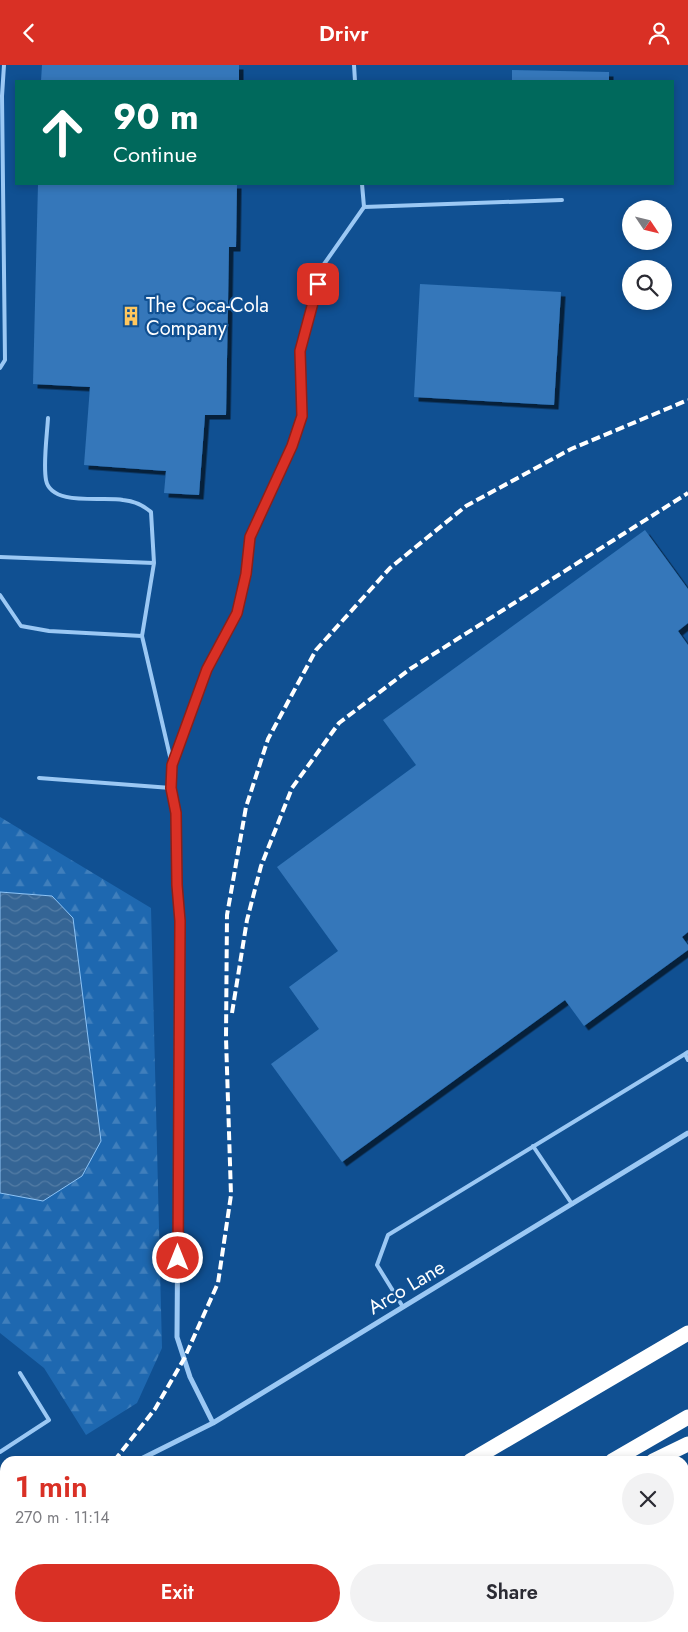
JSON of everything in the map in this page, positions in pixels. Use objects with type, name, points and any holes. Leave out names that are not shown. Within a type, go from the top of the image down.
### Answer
[{"type":"highway","points":[[479,1456],[688,1333]]},
{"type":"highway","points":[[621,1456],[688,1417]]},
{"type":"highway","points":[[663,1456],[688,1444]]},
{"type":"street","points":[[180,921],[177,1337],[190,1377],[213,1423]]},
{"type":"street","name":"Arco Lane","points":[[147,1456],[213,1423],[688,1133]]},
{"type":"lane","points":[[0,368],[5,360],[2,96],[4,65]]},
{"type":"lane","points":[[354,65],[355,80]]},
{"type":"lane","points":[[172,765],[207,669],[237,613],[246,574],[250,537],[292,446],[302,416],[300,351],[322,267],[364,207],[362,185]]},
{"type":"lane","points":[[364,207],[562,200]]},
{"type":"lane","points":[[48,418],[46,481],[50,487],[67,498],[123,499],[144,506],[151,512],[154,563],[142,636],[172,765],[171,788],[176,813],[177,885],[180,921]]},
{"type":"lane","points":[[0,557],[154,563]]},
{"type":"lane","points":[[0,595],[21,625],[49,631],[142,636]]},
{"type":"lane","points":[[39,779],[171,788]]},
{"type":"lane","points":[[403,1307],[377,1265],[388,1235],[686,1053],[688,1060]]},
{"type":"lane","points":[[533,1146],[572,1204]]},
{"type":"lane","points":[[0,1452],[49,1421],[20,1373]]},
{"type":"green space","points":[[0,817],[151,908],[162,1348],[137,1403],[86,1435],[44,1368],[0,1333],[0,1193],[43,1201],[52,896],[0,892]]},
{"type":"water","points":[[0,892],[52,896],[73,918],[101,1141],[82,1176],[43,1201],[0,1193]]},
{"type":"building","points":[[42,65],[239,65],[239,80],[41,80]]},
{"type":"building","points":[[512,70],[609,72],[609,80],[512,80]]},
{"type":"building","name":"The Coca-Cola Company","points":[[38,185],[237,185],[236,247],[229,247],[226,415],[205,415],[199,495],[164,493],[166,471],[84,465],[90,387],[33,384]]},
{"type":"building","points":[[420,284],[561,292],[554,405],[414,397]]},
{"type":"building","points":[[645,530],[688,589],[688,623],[678,631],[688,645],[688,932],[682,937],[688,945],[688,950],[584,1026],[565,1000],[342,1162],[271,1064],[319,1029],[289,987],[338,951],[277,867],[416,765],[383,720]]},
{"type":"railway","points":[[118,1456],[155,1409],[184,1359],[218,1283],[231,1195],[226,1038],[227,915],[246,807],[268,739],[316,650],[390,568],[466,506],[571,449],[688,400]]},
{"type":"railway","points":[[232,1013],[247,920],[261,866],[292,788],[339,723],[410,669],[688,493]]},
{"type":"place","name":"The Coca-Cola Company","points":[[131,316]]},
{"type":"route","points":[[178,1258],[180,921],[177,885],[176,813],[171,788],[172,765],[207,669],[237,613],[246,574],[250,537],[292,446],[302,416],[300,351],[318,284]]}]
